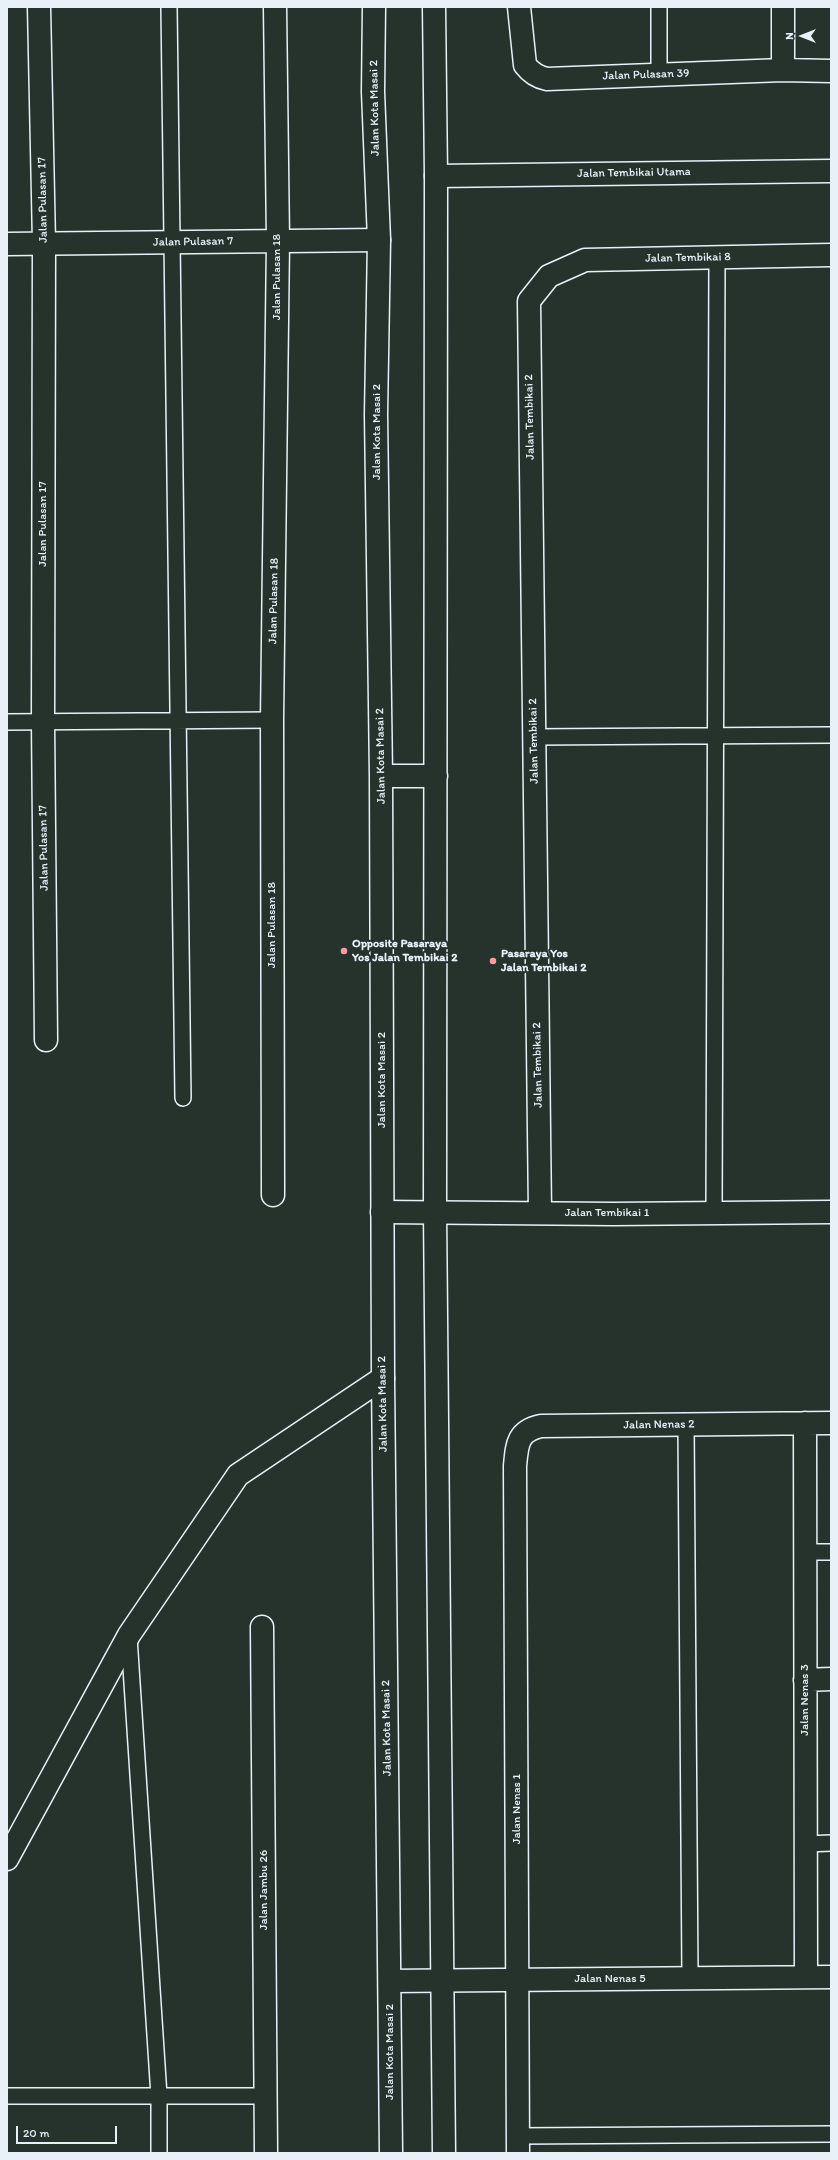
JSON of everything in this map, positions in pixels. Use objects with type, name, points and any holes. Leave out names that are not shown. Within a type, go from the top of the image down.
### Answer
[{"type":"street","name":"Jalan Pulasan 17","points":[[39,7],[44,243],[43,722],[46,1040]]},
{"type":"street","name":"Jalan Pulasan 18","points":[[273,1195],[272,720],[278,241],[275,7]]},
{"type":"street","name":"Jalan Kota Masai 2","points":[[374,7],[373,92],[379,240],[376,414],[381,776],[383,1378],[391,2153]]},
{"type":"street","points":[[434,7],[436,176],[435,1212],[444,2153]]},
{"type":"street","name":"Jalan Pulasan 39","points":[[519,7],[525,65],[530,72],[538,77],[548,79],[783,70],[831,71]]},
{"type":"street","points":[[783,7],[783,70]]},
{"type":"street","name":"Jalan Tembikai Utama","points":[[436,176],[831,171]]},
{"type":"street","name":"Jalan Pulasan 7","points":[[7,244],[379,240]]},
{"type":"street","name":"Jalan Tembikai 8","points":[[549,276],[585,260],[831,254]]},
{"type":"street","name":"Jalan Tembikai 2","points":[[540,1213],[529,301],[549,276]]},
{"type":"street","points":[[381,776],[436,776]]},
{"type":"street","name":"Jalan Tembikai 1","points":[[382,1212],[831,1212]]},
{"type":"street","points":[[7,1859],[129,1635],[238,1475],[383,1378]]},
{"type":"street","name":"Jalan Nenas 3","points":[[804,1423],[806,1977]]},
{"type":"street","name":"Jalan Nenas 2","points":[[515,1466],[518,1442],[531,1428],[541,1426],[831,1423]]},
{"type":"street","name":"Jalan Nenas 1","points":[[515,1466],[518,2145]]},
{"type":"street","name":"Jalan Jambu 26","points":[[262,1627],[266,2153]]},
{"type":"street","points":[[805,1680],[831,1680]]},
{"type":"street","name":"Jalan Nenas 5","points":[[390,1981],[831,1977]]},
{"type":"lane","points":[[169,7],[183,1098]]},
{"type":"lane","points":[[659,7],[659,75]]},
{"type":"lane","points":[[714,1213],[717,257]]},
{"type":"lane","points":[[7,722],[178,722],[272,720]]},
{"type":"lane","points":[[534,737],[715,737],[831,735]]},
{"type":"lane","points":[[686,1425],[690,1978]]},
{"type":"lane","points":[[805,1552],[831,1552]]},
{"type":"lane","points":[[129,1635],[159,2096],[159,2153]]},
{"type":"lane","points":[[806,1844],[831,1843]]},
{"type":"lane","points":[[7,2096],[265,2096]]},
{"type":"lane","points":[[518,2145],[831,2134]]},
{"type":"place","name":"Opposite Pasaraya Yos Jalan Tembikai 2","points":[[344,951]]},
{"type":"place","name":"Pasaraya Yos Jalan Tembikai 2","points":[[493,961]]}]
